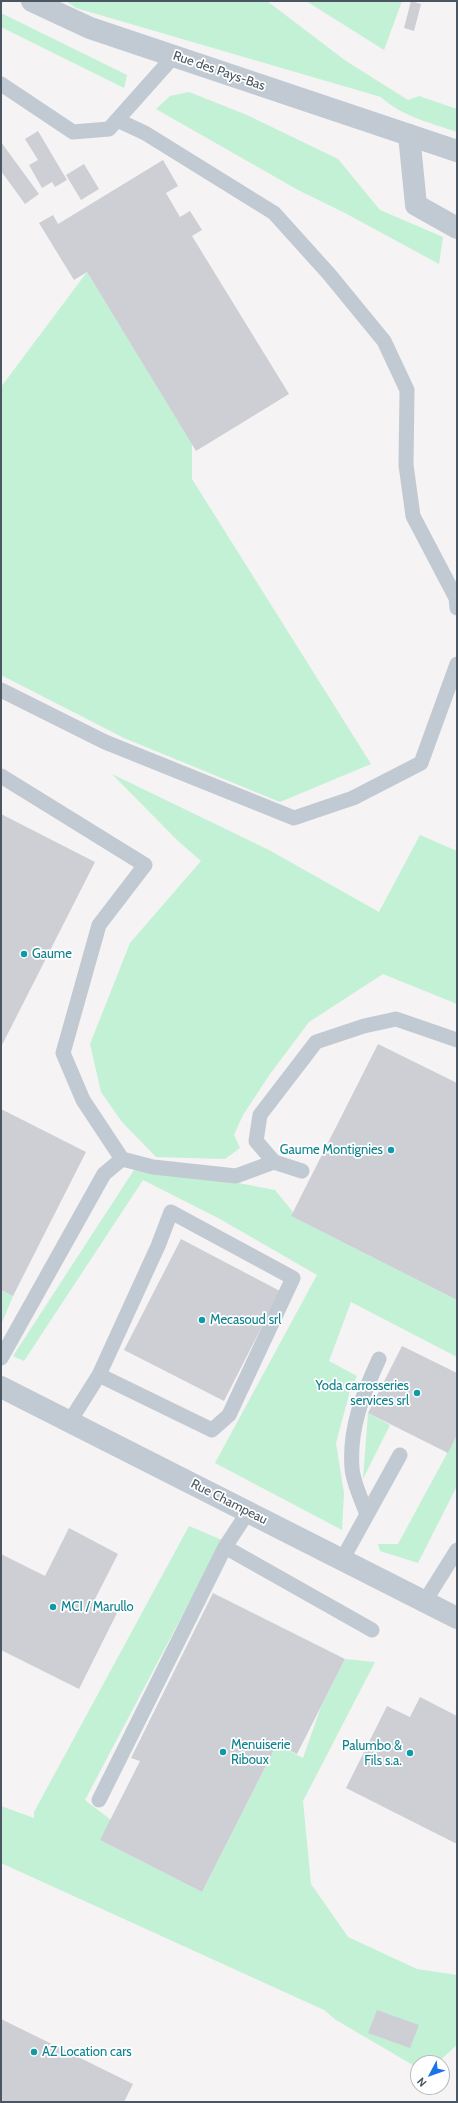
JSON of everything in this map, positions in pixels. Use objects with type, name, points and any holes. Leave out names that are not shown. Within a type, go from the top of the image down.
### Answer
[{"type":"street","name":"Rue des Pays-Bas","points":[[32,1],[90,28],[457,151]]},
{"type":"street","points":[[409,135],[416,204],[457,228]]},
{"type":"street","name":"Rue Champeau","points":[[1,1387],[248,1512],[343,1558],[457,1618]]},
{"type":"lane","points":[[1,84],[73,132],[109,129],[174,56]]},
{"type":"lane","points":[[117,120],[145,133],[274,213],[329,274],[384,341],[407,390],[406,465],[413,516],[457,602]]},
{"type":"lane","points":[[1,690],[105,742],[294,818],[353,798],[422,763],[457,664]]},
{"type":"lane","points":[[1,776],[145,865],[99,925],[63,1053],[83,1100],[122,1159],[153,1168],[236,1176],[274,1162]]},
{"type":"lane","points":[[302,1171],[274,1162],[256,1141],[260,1115],[316,1042],[364,1026],[396,1018],[457,1040]]},
{"type":"lane","points":[[1,1358],[104,1174],[122,1159]]},
{"type":"lane","points":[[70,1421],[99,1375],[158,1246],[171,1212],[294,1278],[229,1415],[212,1430],[99,1375]]},
{"type":"lane","points":[[367,1515],[352,1469],[353,1428],[363,1393],[379,1359]]},
{"type":"lane","points":[[343,1558],[400,1455]]},
{"type":"lane","points":[[99,1800],[225,1547],[248,1512]]},
{"type":"lane","points":[[225,1547],[372,1630]]},
{"type":"lane","points":[[425,1601],[457,1550]]},
{"type":"green space","points":[[66,1],[267,1],[346,61],[408,100],[419,96],[457,109],[457,132],[407,114],[389,104],[381,97],[76,8]]},
{"type":"green space","points":[[306,1],[402,1],[384,50]]},
{"type":"green space","points":[[1,13],[127,75],[124,88],[1,27]]},
{"type":"green space","points":[[189,92],[247,115],[338,159],[380,210],[443,237],[439,264],[345,213],[298,190],[156,109],[170,96]]},
{"type":"green space","points":[[87,272],[192,444],[192,479],[371,764],[280,802],[124,738],[1,675],[1,387]]},
{"type":"green space","points":[[112,774],[269,850],[379,912],[420,835],[457,851],[457,1004],[383,974],[309,1022],[270,1074],[243,1115],[234,1135],[240,1148],[225,1159],[156,1157],[122,1122],[101,1092],[90,1044],[130,943],[201,861],[178,841]]},
{"type":"green space","points":[[134,1170],[233,1182],[275,1190],[293,1212],[291,1216],[457,1300],[457,1357],[351,1302],[329,1361],[357,1376],[350,1391],[336,1443],[344,1493],[342,1530],[215,1463],[317,1275],[220,1219],[143,1180],[24,1361],[13,1356]]},
{"type":"green space","points":[[1,1290],[13,1296],[1,1325]]},
{"type":"green space","points":[[368,1413],[390,1425],[363,1479]]},
{"type":"green space","points":[[457,1435],[457,1486],[418,1563],[380,1551],[378,1544],[398,1544]]},
{"type":"green space","points":[[189,1526],[222,1540],[85,1800],[111,1820],[100,1840],[202,1892],[277,1744],[303,1758],[321,1707],[345,1659],[375,1662],[303,1801],[311,1884],[348,1937],[417,1969],[457,1975],[457,2045],[446,2055],[410,2055],[410,2063],[336,2020],[324,2010],[1,1863],[1,1806],[34,1818],[34,1812]]},
{"type":"building","points":[[411,1],[421,4],[414,31],[404,28]]},
{"type":"building","points":[[38,131],[67,180],[55,187],[52,182],[42,188],[29,165],[38,160],[25,139]]},
{"type":"building","points":[[1,142],[39,194],[25,204],[1,171]]},
{"type":"building","points":[[163,160],[178,186],[166,193],[180,217],[190,211],[202,230],[192,236],[289,394],[196,451],[87,272],[74,280],[39,223],[53,215],[58,224]]},
{"type":"building","points":[[84,164],[99,189],[81,200],[66,175]]},
{"type":"building","name":"Gaume","points":[[1,814],[95,862],[1,1047]]},
{"type":"building","name":"Gaume Montignies","points":[[378,1044],[457,1083],[457,1300],[291,1216]]},
{"type":"building","points":[[1,1109],[86,1152],[13,1296],[1,1290]]},
{"type":"building","name":"Mecasoud srl","points":[[181,1239],[280,1291],[224,1401],[124,1350]]},
{"type":"building","name":"Yoda carrosseries services srl","points":[[402,1346],[457,1373],[457,1435],[448,1453],[368,1413]]},
{"type":"building","name":"MCI / Marullo","points":[[69,1528],[118,1554],[94,1601],[117,1613],[79,1689],[1,1650],[1,1554],[45,1576]]},
{"type":"building","name":"Menuiserie Riboux","points":[[213,1593],[345,1659],[297,1754],[277,1744],[202,1892],[100,1840],[140,1761],[131,1758]]},
{"type":"building","name":"Palumbo & Fils s.a.","points":[[420,1697],[457,1716],[457,1844],[346,1788],[387,1706],[410,1717]]},
{"type":"building","points":[[377,2010],[419,2025],[410,2048],[368,2033]]},
{"type":"building","name":"AZ Location cars","points":[[1,2019],[133,2084],[124,2102],[1,2102]]},
{"type":"place","name":"Gaume","points":[[24,954]]},
{"type":"place","name":"Gaume Montignies","points":[[391,1150]]},
{"type":"place","name":"Mecasoud srl","points":[[202,1320]]},
{"type":"place","name":"Yoda carrosseries services srl","points":[[417,1393]]},
{"type":"place","name":"MCI / Marullo","points":[[53,1607]]},
{"type":"place","name":"Menuiserie Riboux","points":[[223,1752]]},
{"type":"place","name":"Palumbo & Fils s.a.","points":[[410,1753]]},
{"type":"place","name":"AZ Location cars","points":[[34,2052]]}]
